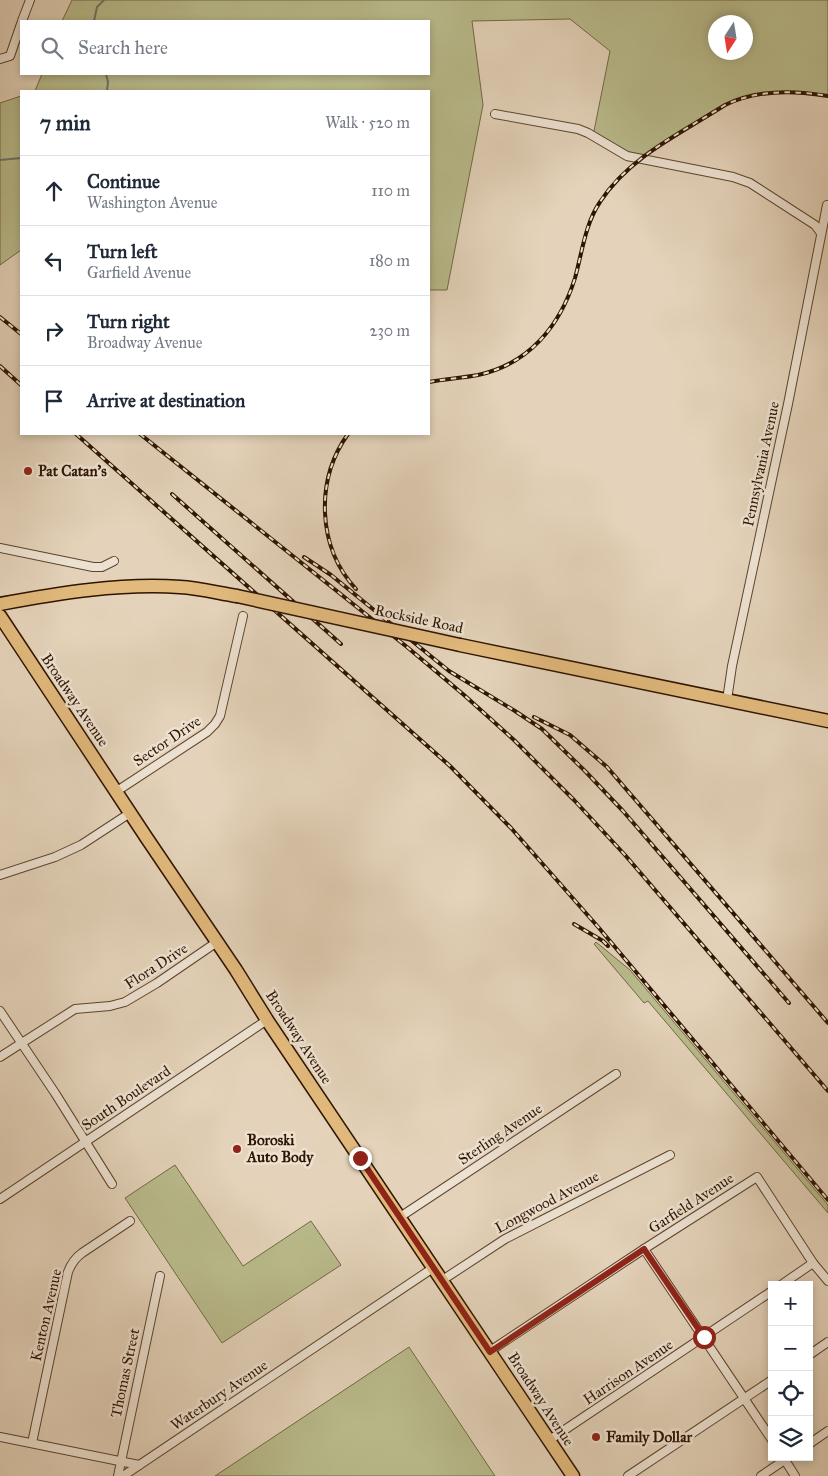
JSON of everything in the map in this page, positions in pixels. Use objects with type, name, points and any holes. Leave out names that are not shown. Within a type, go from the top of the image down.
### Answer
[{"type":"main road","name":"Rockside Road","points":[[0,604],[89,590],[181,587],[237,596],[460,645],[828,721]]},
{"type":"main road","name":"Broadway Avenue","points":[[0,616],[267,1020],[573,1476]]},
{"type":"street","points":[[23,20],[30,0]]},
{"type":"street","points":[[0,60],[10,56],[20,28]]},
{"type":"street","points":[[495,114],[578,129],[627,156],[733,177],[750,183],[815,225],[821,233]]},
{"type":"street","name":"Pennsylvania Avenue","points":[[727,700],[732,666],[788,404],[827,205]]},
{"type":"street","points":[[0,548],[93,567],[102,567],[114,561]]},
{"type":"street","name":"Sector Drive","points":[[117,792],[207,732],[215,724],[220,716],[243,616]]},
{"type":"street","points":[[0,875],[55,857],[72,849],[130,813]]},
{"type":"street","name":"Flora Drive","points":[[0,1057],[75,1009],[110,1006],[125,1002],[157,983],[217,942]]},
{"type":"street","points":[[0,1011],[112,1184]]},
{"type":"street","name":"South Boulevard","points":[[0,1199],[267,1020]]},
{"type":"street","name":"Sterling Avenue","points":[[400,1217],[616,1074]]},
{"type":"street","name":"Longwood Avenue","points":[[441,1281],[505,1239],[670,1155]]},
{"type":"street","name":"Garfield Avenue","points":[[490,1352],[644,1249],[757,1177],[813,1263]]},
{"type":"street","name":"Kenton Avenue","points":[[32,1443],[71,1265],[82,1252],[130,1221]]},
{"type":"street","points":[[644,1249],[768,1434]]},
{"type":"street","points":[[787,1281],[813,1263],[828,1281]]},
{"type":"street","name":"Waterbury Avenue","points":[[139,1465],[433,1268]]},
{"type":"street","name":"Thomas Street","points":[[118,1476],[160,1276]]},
{"type":"street","name":"Harrison Avenue","points":[[548,1441],[768,1294]]},
{"type":"street","points":[[813,1352],[828,1342]]},
{"type":"street","points":[[628,1476],[768,1383]]},
{"type":"street","points":[[813,1441],[828,1431]]},
{"type":"street","points":[[0,1437],[139,1465]]},
{"type":"street","points":[[761,1476],[782,1461]]},
{"type":"street","points":[[788,1461],[795,1476]]},
{"type":"street","points":[[123,1476],[139,1465]]},
{"type":"green space","points":[[72,0],[828,0],[828,96],[782,93],[746,96],[736,100],[642,158],[627,156],[593,136],[610,51],[570,19],[472,21],[483,105],[447,290],[430,290],[430,90],[35,90],[42,75],[430,75],[430,20],[62,20]]},
{"type":"green space","points":[[20,96],[20,251],[0,265],[0,103]]},
{"type":"green space","points":[[596,942],[630,970],[828,1205],[828,1213],[648,1001],[644,1003],[594,944]]},
{"type":"green space","points":[[175,1165],[243,1266],[311,1221],[341,1265],[222,1343],[125,1198]]},
{"type":"green space","points":[[409,1347],[495,1476],[215,1476]]},
{"type":"waterway","points":[[94,20],[97,7],[104,0]]},
{"type":"waterway","points":[[106,75],[107,90]]},
{"type":"waterway","points":[[0,160],[20,158]]},
{"type":"railway","points":[[430,382],[478,375],[496,370],[513,362],[540,340],[561,312],[569,295],[587,229],[600,202],[626,172],[657,147],[725,105],[749,96],[789,92],[828,96]]},
{"type":"railway","points":[[0,317],[20,333]]},
{"type":"railway","points":[[0,366],[20,384]]},
{"type":"railway","points":[[77,435],[450,766],[511,828],[599,928],[828,1200]]},
{"type":"railway","points":[[141,435],[407,647],[514,740],[574,800],[625,855],[828,1091]]},
{"type":"railway","points":[[347,435],[337,452],[330,472],[326,492],[325,513],[328,534],[334,554],[343,572],[356,589]]},
{"type":"railway","points":[[172,494],[341,644]]},
{"type":"railway","points":[[304,557],[331,575],[449,671],[542,729],[623,811],[789,1003]]},
{"type":"railway","points":[[534,717],[570,735],[607,767],[828,1023]]},
{"type":"railway","points":[[574,924],[608,946]]},
{"type":"place","name":"Pat Catan's","points":[[28,471]]},
{"type":"place","name":"Boroski Auto Body","points":[[237,1149]]},
{"type":"place","name":"Family Dollar","points":[[596,1437]]},
{"type":"route","points":[[360,1158],[490,1352],[644,1249],[704,1337]]}]
